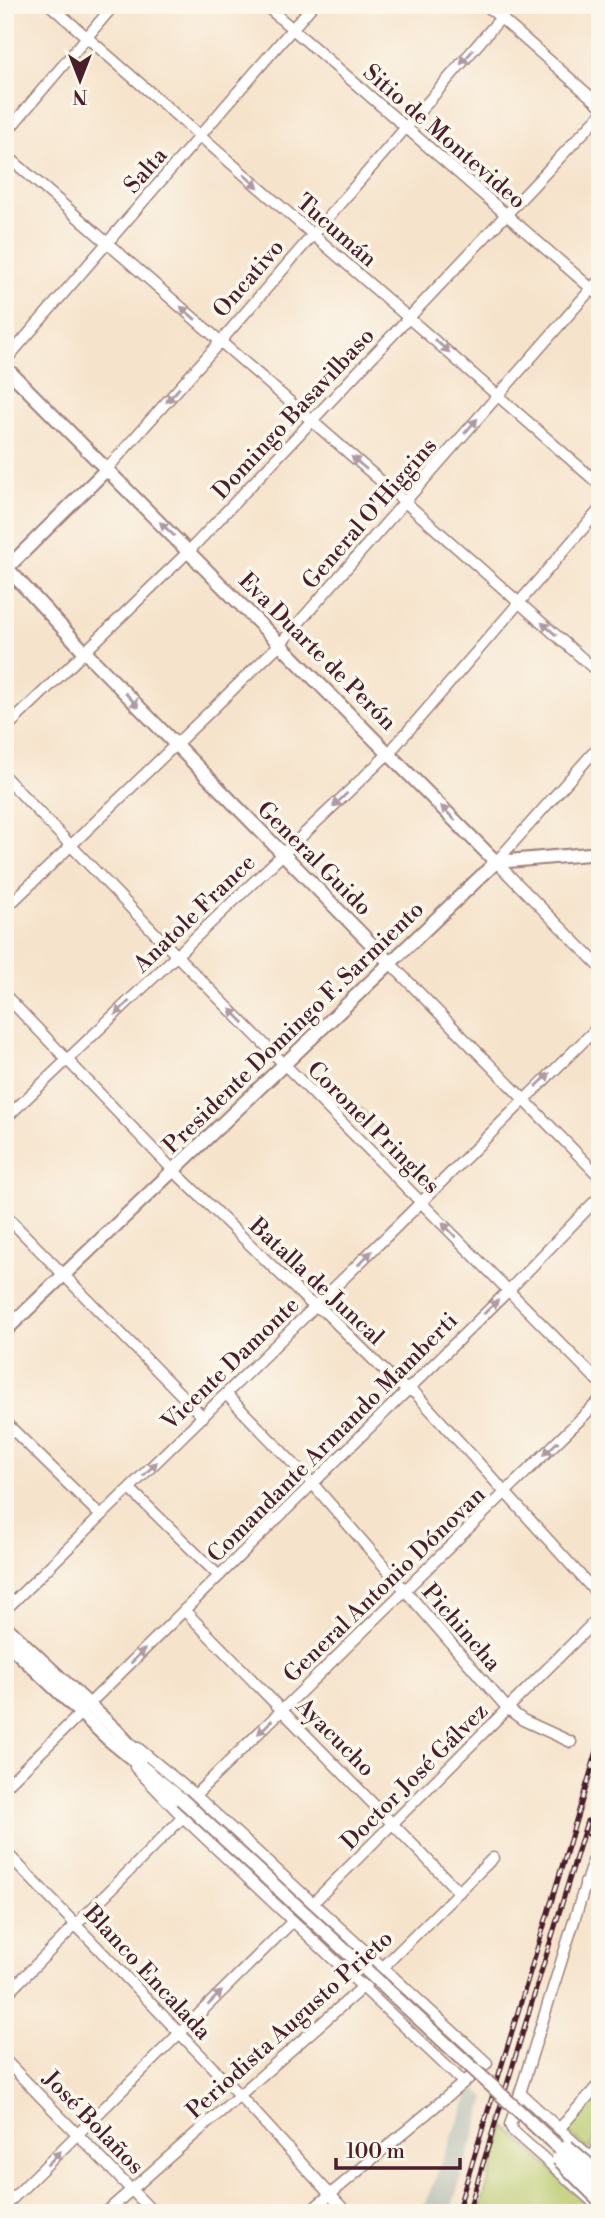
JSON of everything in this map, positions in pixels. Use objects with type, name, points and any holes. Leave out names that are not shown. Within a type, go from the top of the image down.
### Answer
[{"type":"main road","name":"Eva Duarte de Perón","points":[[5,367],[496,862]]},
{"type":"main road","name":"Oncativo","points":[[6,568],[106,470]]},
{"type":"main road","name":"General Guido","points":[[6,568],[175,745],[390,963]]},
{"type":"main road","points":[[496,862],[600,853]]},
{"type":"main road","name":"Presidente Domingo F. Sarmiento","points":[[5,1331],[496,862]]},
{"type":"main road","points":[[5,1626],[85,1709]]},
{"type":"main road","points":[[5,1641],[85,1709],[164,1784],[188,1797],[600,2174]]},
{"type":"main road","points":[[516,2098],[600,2186]]},
{"type":"main road","points":[[516,2098],[568,2169],[600,2201]]},
{"type":"street","name":"Tucumán","points":[[50,5],[600,485]]},
{"type":"street","points":[[5,134],[114,5]]},
{"type":"street","name":"Sitio de Montevideo","points":[[265,5],[600,296]]},
{"type":"street","name":"Salta","points":[[5,361],[313,5]]},
{"type":"street","points":[[486,5],[600,106]]},
{"type":"street","name":"Oncativo","points":[[106,470],[512,5]]},
{"type":"street","name":"Domingo Basavilbaso","points":[[5,729],[189,551],[600,116]]},
{"type":"street","points":[[5,155],[600,674]]},
{"type":"street","name":"General O'Higgins","points":[[5,909],[281,643],[600,279]]},
{"type":"street","name":"Anatole France","points":[[5,1119],[389,753],[600,509]]},
{"type":"street","name":"Presidente Domingo F. Sarmiento","points":[[496,862],[600,745]]},
{"type":"street","name":"Coronel Pringles","points":[[5,777],[177,956],[600,1383]]},
{"type":"street","name":"Eva Duarte de Perón","points":[[496,862],[600,967]]},
{"type":"street","name":"General Guido","points":[[390,963],[600,1177]]},
{"type":"street","name":"Batalla de Juncal","points":[[5,995],[173,1170],[397,1383],[416,1394],[600,1597]]},
{"type":"street","name":"Vicente Damonte","points":[[5,1609],[316,1307],[600,1025]]},
{"type":"street","name":"Comandante Armando Mamberti","points":[[5,1787],[508,1291],[600,1196]]},
{"type":"street","points":[[5,1215],[203,1417]]},
{"type":"street","name":"Pichincha","points":[[226,1394],[312,1483],[508,1709],[523,1720],[571,1742]]},
{"type":"street","name":"General Antonio Dónovan","points":[[188,1797],[282,1711],[600,1400]]},
{"type":"street","points":[[5,1422],[101,1516]]},
{"type":"street","points":[[130,1489],[219,1576]]},
{"type":"street","name":"Ayacucho","points":[[184,1610],[459,1892]]},
{"type":"street","name":"Doctor José Gálvez","points":[[313,1903],[600,1616]]},
{"type":"street","points":[[113,1735],[313,1903],[487,2063],[308,2213]]},
{"type":"street","points":[[113,1735],[183,1817],[463,2082]]},
{"type":"street","points":[[5,1996],[183,1817]]},
{"type":"street","points":[[600,1838],[516,2098],[510,2125],[513,2131],[600,2208]]},
{"type":"street","name":"Blanco Encalada","points":[[5,1850],[239,2095],[347,2213]]},
{"type":"street","name":"Periodista Augusto Prieto","points":[[105,2213],[363,1986],[492,1858]]},
{"type":"street","points":[[585,1883],[600,1888]]},
{"type":"street","points":[[5,2206],[293,1922]]},
{"type":"street","name":"José Bolaños","points":[[5,2060],[154,2213]]},
{"type":"street","points":[[559,2129],[600,2084]]},
{"type":"street","points":[[516,2098],[559,2129],[596,2163]]},
{"type":"street","points":[[596,2163],[600,2143]]},
{"type":"shaded area","points":[[473,2086],[486,2098],[450,2213],[421,2213]]},
{"type":"green space","points":[[360,1108],[373,1120],[366,1127],[353,1115]]},
{"type":"green space","points":[[600,2091],[600,2126],[591,2148],[587,2148],[568,2133],[566,2127]]},
{"type":"green space","points":[[505,2126],[598,2213],[479,2213]]},
{"type":"railway","points":[[457,2213],[600,1741]]},
{"type":"railway","points":[[588,1834],[600,1797]]},
{"type":"railway","points":[[468,2213],[587,1821]]}]
